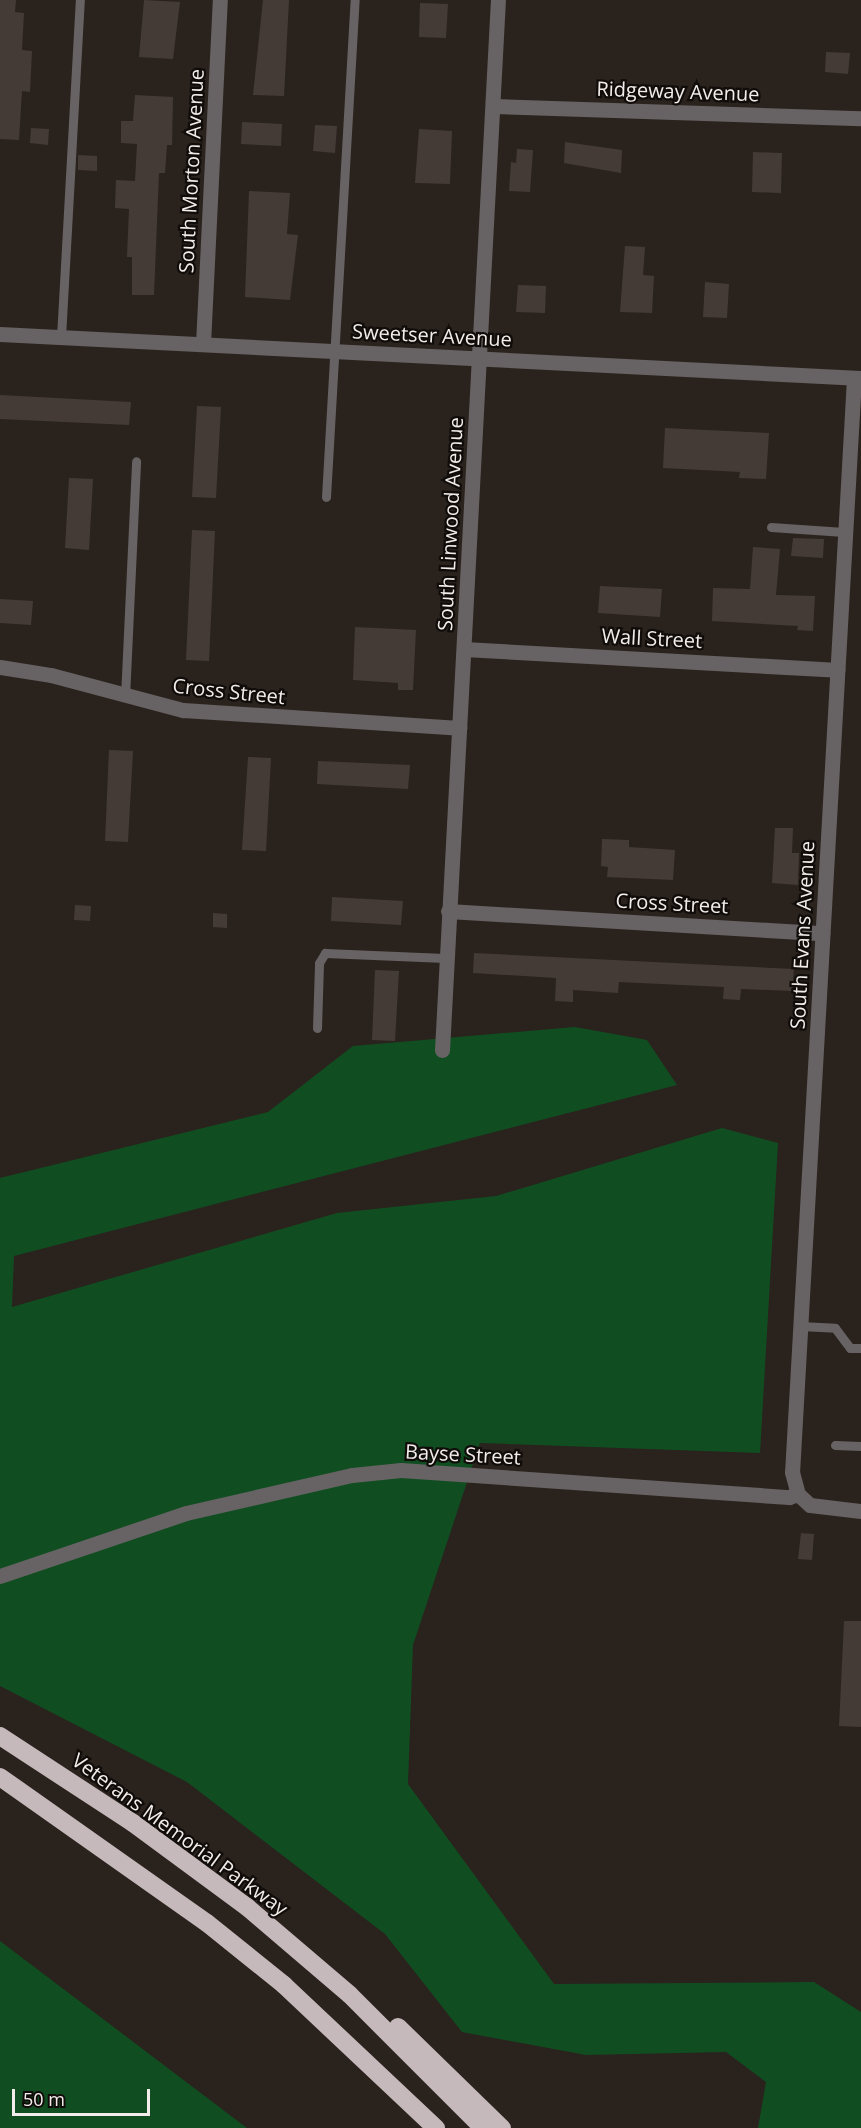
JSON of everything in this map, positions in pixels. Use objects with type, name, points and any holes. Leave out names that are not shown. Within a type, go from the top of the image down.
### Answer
[{"type":"highway","name":"Veterans Memorial Parkway","points":[[0,1736],[133,1823],[247,1907],[350,1995],[483,2128]]},
{"type":"highway","points":[[0,1777],[126,1861],[207,1923],[284,1985],[436,2128]]},
{"type":"highway","points":[[350,1995],[387,2018],[502,2128]]},
{"type":"street","name":"South Morton Avenue","points":[[203,344],[220,0]]},
{"type":"street","name":"South Linwood Avenue","points":[[442,1050],[445,958],[464,649],[498,0]]},
{"type":"street","name":"Ridgeway Avenue","points":[[494,106],[861,118]]},
{"type":"street","name":"Sweetser Avenue","points":[[0,334],[857,378]]},
{"type":"street","name":"South Evans Avenue","points":[[798,1494],[792,1472],[844,532],[857,378]]},
{"type":"street","name":"Wall Street","points":[[464,649],[837,670]]},
{"type":"street","name":"Cross Street","points":[[0,667],[51,675],[125,697],[219,715],[459,728]]},
{"type":"street","name":"Cross Street","points":[[448,910],[822,933]]},
{"type":"street","name":"Bayse Street","points":[[0,1576],[186,1513],[352,1475],[400,1470],[789,1497],[798,1494]]},
{"type":"street","points":[[798,1494],[818,1508],[861,1511]]},
{"type":"lane","points":[[61,337],[80,0]]},
{"type":"lane","points":[[326,497],[355,0]]},
{"type":"lane","points":[[125,697],[136,461]]},
{"type":"lane","points":[[771,527],[844,532]]},
{"type":"lane","points":[[317,1028],[319,963],[325,953],[445,958]]},
{"type":"lane","points":[[800,1326],[835,1328],[850,1348],[861,1348]]},
{"type":"lane","points":[[835,1446],[861,1446]]},
{"type":"green space","points":[[575,1027],[647,1040],[677,1085],[14,1256],[12,1307],[337,1213],[496,1196],[722,1128],[778,1143],[760,1453],[480,1443],[413,1645],[408,1784],[554,1984],[814,1982],[861,2012],[861,2128],[758,2128],[766,2082],[726,2052],[586,2055],[462,2032],[385,1934],[187,1782],[0,1686],[0,1178],[268,1112],[353,1046]]},
{"type":"green space","points":[[0,1941],[247,2128],[0,2128]]},
{"type":"building","points":[[0,0],[16,0],[15,12],[24,13],[22,50],[32,51],[30,92],[22,91],[19,140],[0,139]]},
{"type":"building","points":[[144,0],[180,2],[173,59],[139,57]]},
{"type":"building","points":[[263,0],[289,0],[284,96],[253,95]]},
{"type":"building","points":[[420,3],[448,4],[446,38],[419,37]]},
{"type":"building","points":[[826,52],[850,53],[848,74],[825,72]]},
{"type":"building","points":[[135,95],[173,97],[172,145],[167,145],[165,173],[159,173],[154,295],[132,295],[132,257],[127,257],[129,209],[115,208],[116,180],[135,181],[137,144],[121,143],[121,121],[133,121]]},
{"type":"building","points":[[242,122],[282,124],[281,146],[241,144]]},
{"type":"building","points":[[315,125],[337,126],[335,153],[313,151]]},
{"type":"building","points":[[31,128],[49,129],[48,145],[30,143]]},
{"type":"building","points":[[419,129],[452,131],[450,184],[415,183]]},
{"type":"building","points":[[565,142],[622,150],[621,173],[564,163]]},
{"type":"building","points":[[517,149],[533,150],[530,192],[509,191],[511,162],[516,163]]},
{"type":"building","points":[[753,152],[782,153],[781,193],[752,192]]},
{"type":"building","points":[[78,155],[97,156],[97,171],[78,170]]},
{"type":"building","points":[[249,191],[290,193],[287,234],[298,235],[290,300],[245,297]]},
{"type":"building","points":[[625,246],[645,247],[643,275],[654,276],[652,313],[620,312]]},
{"type":"building","points":[[705,282],[729,284],[727,318],[703,317]]},
{"type":"building","points":[[518,285],[546,286],[545,313],[516,312]]},
{"type":"building","points":[[0,395],[131,402],[129,425],[0,419]]},
{"type":"building","points":[[197,406],[221,407],[216,498],[192,497]]},
{"type":"building","points":[[665,428],[769,433],[766,479],[739,478],[740,472],[663,468]]},
{"type":"building","points":[[69,478],[93,479],[89,550],[65,548]]},
{"type":"building","points":[[192,530],[215,531],[209,661],[186,660]]},
{"type":"building","points":[[793,538],[824,539],[823,558],[791,556]]},
{"type":"building","points":[[753,547],[780,549],[776,595],[815,596],[813,631],[797,630],[798,626],[712,621],[713,588],[750,589]]},
{"type":"building","points":[[600,586],[662,589],[660,617],[598,613]]},
{"type":"building","points":[[0,599],[33,601],[31,625],[0,623]]},
{"type":"building","points":[[355,627],[416,630],[413,690],[398,690],[398,683],[353,680]]},
{"type":"building","points":[[109,750],[133,751],[128,842],[105,841]]},
{"type":"building","points":[[248,757],[271,758],[266,851],[242,850]]},
{"type":"building","points":[[318,761],[410,765],[408,789],[317,784]]},
{"type":"building","points":[[775,828],[793,828],[792,853],[799,853],[798,885],[772,883]]},
{"type":"building","points":[[602,839],[629,840],[629,847],[675,850],[673,880],[607,877],[608,867],[601,866]]},
{"type":"building","points":[[332,897],[403,901],[401,925],[331,921]]},
{"type":"building","points":[[75,905],[91,906],[90,921],[74,920]]},
{"type":"building","points":[[213,913],[227,914],[227,928],[213,927]]},
{"type":"building","points":[[474,953],[794,969],[792,991],[741,989],[740,1000],[723,999],[724,987],[619,982],[618,993],[573,990],[573,1002],[555,1001],[556,978],[473,973]]},
{"type":"building","points":[[375,970],[399,971],[395,1041],[372,1040]]},
{"type":"building","points":[[801,1533],[814,1534],[812,1560],[798,1559]]},
{"type":"building","points":[[844,1621],[861,1621],[861,1727],[839,1726]]}]
